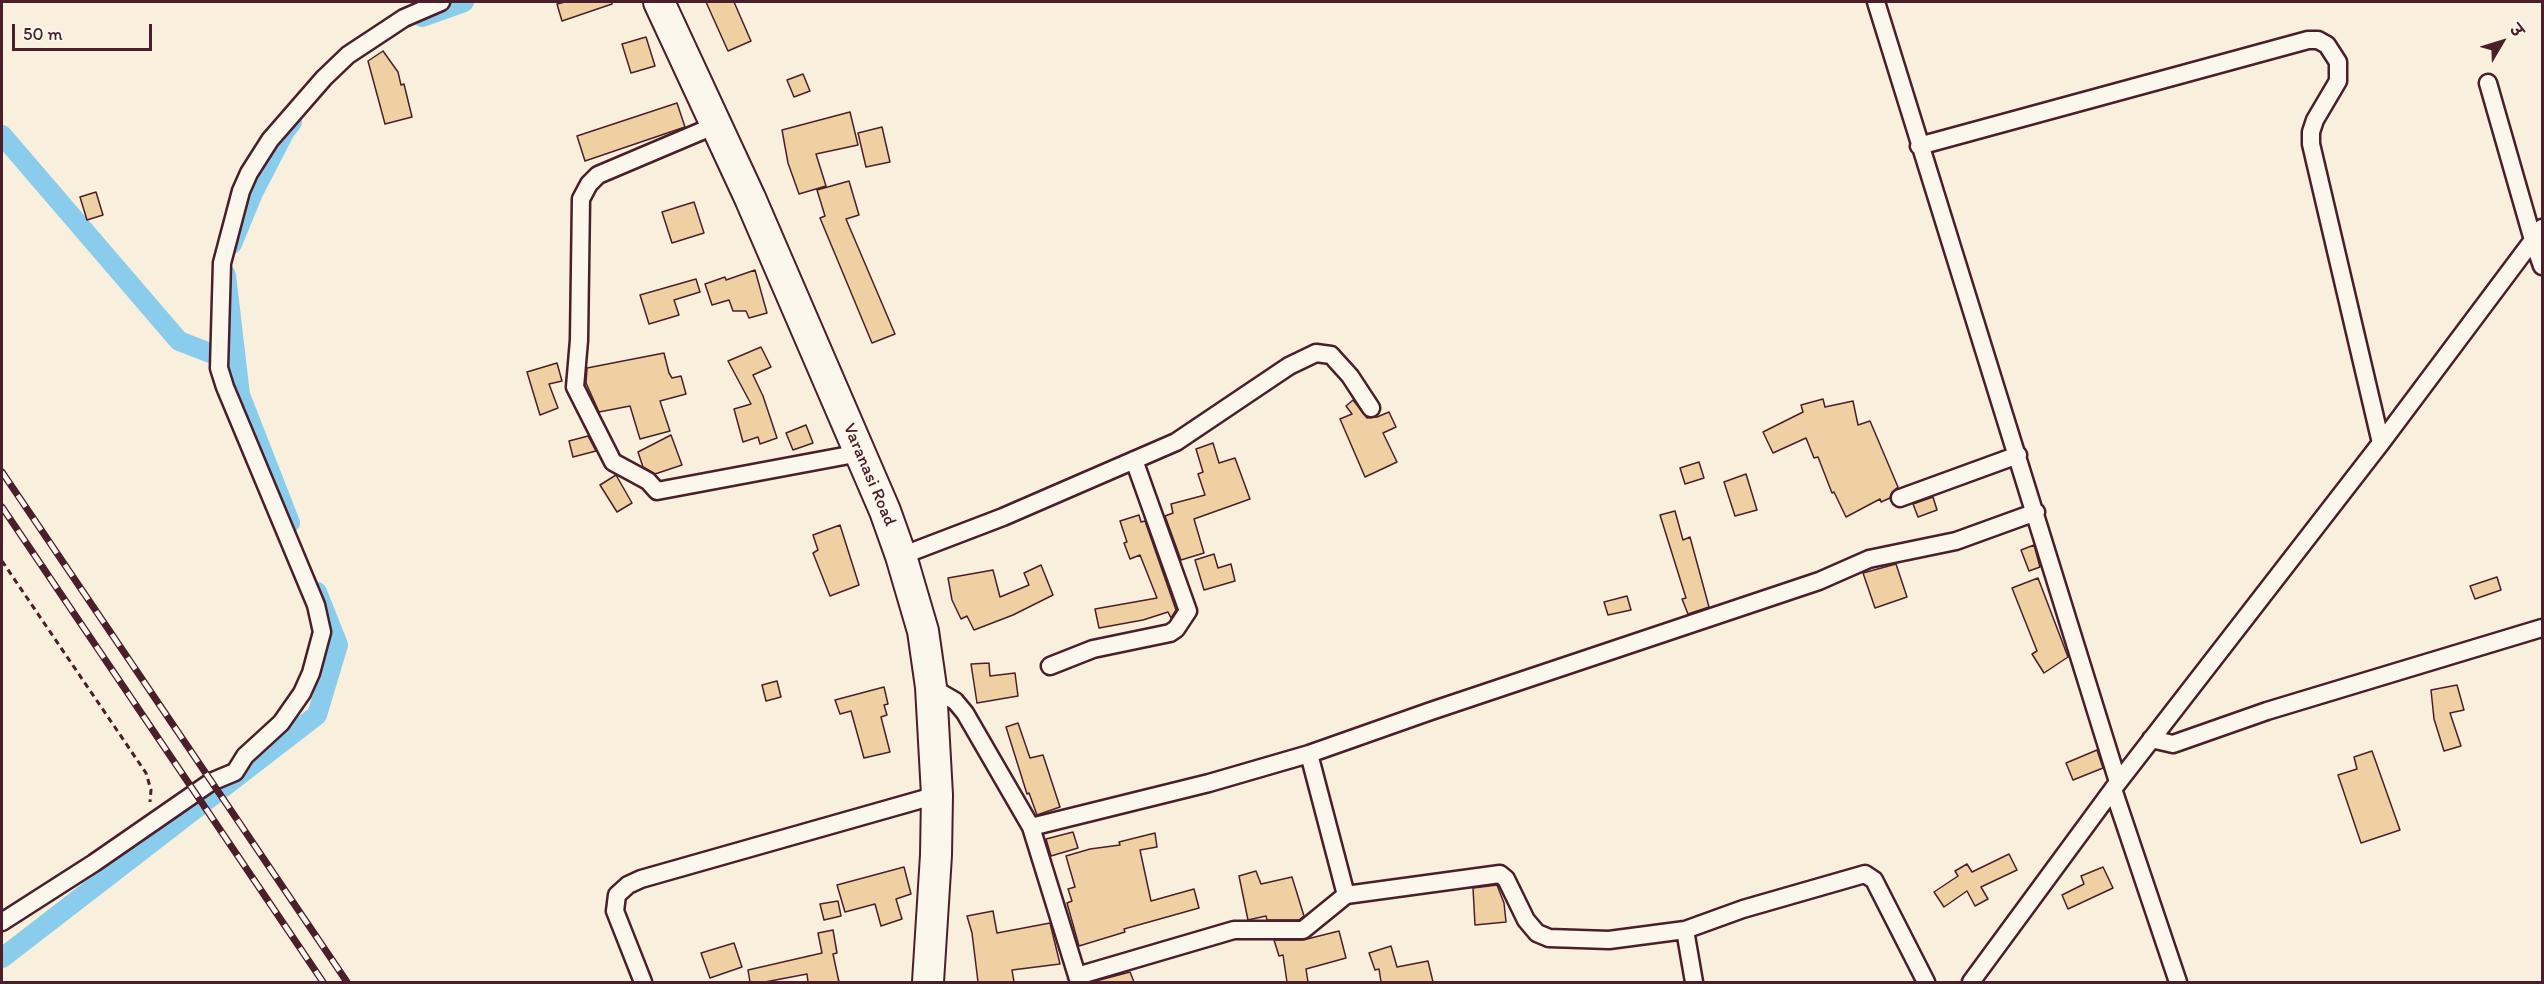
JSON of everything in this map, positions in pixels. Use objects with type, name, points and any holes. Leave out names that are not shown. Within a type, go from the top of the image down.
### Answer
[{"type":"highway","name":"Varanasi Road","points":[[659,2],[716,125],[860,453],[902,556],[923,631],[931,687],[937,795],[936,855],[928,982]]},
{"type":"street","points":[[2,922],[211,782],[230,776],[245,756],[281,723],[302,693],[311,673],[322,632],[316,605],[219,368],[222,263],[241,191],[255,162],[277,132],[324,78],[348,55],[404,18],[441,2]]},
{"type":"street","points":[[1876,2],[1919,146],[2036,512],[2116,785],[2178,982]]},
{"type":"street","points":[[1919,146],[2308,40],[2318,40],[2327,45],[2337,62],[2338,81],[2315,120],[2311,132],[2311,144],[2381,443]]},
{"type":"street","points":[[2488,83],[2538,234],[2542,266]]},
{"type":"street","points":[[716,125],[598,175],[589,184],[581,199],[579,340],[575,387],[613,462],[648,481],[657,491],[860,453]]},
{"type":"street","points":[[1971,982],[2116,785],[2381,443],[2538,234]]},
{"type":"street","points":[[902,556],[1004,517],[1176,442],[1289,366],[1316,353],[1331,355],[1350,376],[1371,408]]},
{"type":"street","points":[[1900,498],[2018,455]]},
{"type":"street","points":[[1050,666],[1093,650],[1170,633],[1176,629],[1188,611],[1134,460]]},
{"type":"street","points":[[1031,827],[1209,783],[1309,754],[1819,581],[1869,559],[1956,541],[2036,512]]},
{"type":"street","points":[[2151,739],[2173,744],[2267,711],[2542,628]]},
{"type":"street","points":[[931,687],[955,701],[965,713],[1031,827],[1078,979],[1234,930],[1303,930],[1346,895],[1500,874],[1506,879],[1531,927],[1549,938],[1609,940],[1685,930],[1743,909],[1865,874],[1874,880],[1926,982]]},
{"type":"street","points":[[1309,754],[1346,895]]},
{"type":"street","points":[[644,982],[615,911],[618,895],[628,885],[652,875],[937,795]]},
{"type":"street","points":[[1685,930],[1694,982]]},
{"type":"path","points":[[2,561],[146,773],[152,790],[142,830]]},
{"type":"building","points":[[612,2],[612,4],[562,21],[557,4]]},
{"type":"building","points":[[706,2],[734,2],[751,41],[728,51]]},
{"type":"building","points":[[646,37],[655,66],[631,73],[622,44]]},
{"type":"building","points":[[383,51],[398,72],[401,85],[404,84],[412,117],[385,124],[368,61]]},
{"type":"building","points":[[803,74],[810,91],[794,97],[787,80]]},
{"type":"building","points":[[677,103],[685,127],[585,161],[577,136]]},
{"type":"building","points":[[850,112],[858,145],[816,154],[826,186],[799,194],[788,163],[782,130]]},
{"type":"building","points":[[882,127],[890,162],[866,167],[858,133]]},
{"type":"building","points":[[849,181],[859,215],[846,219],[895,334],[872,343],[820,218],[825,216],[817,190]]},
{"type":"building","points":[[96,192],[103,215],[87,220],[80,197]]},
{"type":"building","points":[[694,202],[704,233],[672,243],[662,212]]},
{"type":"building","points":[[755,270],[767,313],[749,318],[746,311],[733,311],[729,300],[712,305],[705,284],[725,277],[726,280]]},
{"type":"building","points":[[696,279],[700,292],[674,300],[679,315],[649,324],[640,295]]},
{"type":"building","points":[[761,347],[771,367],[753,375],[763,396],[777,438],[760,444],[758,437],[743,442],[734,409],[751,404],[728,361]]},
{"type":"building","points":[[664,353],[669,373],[672,378],[681,376],[686,394],[660,401],[670,431],[640,439],[630,406],[599,412],[586,383],[587,368]]},
{"type":"building","points":[[557,363],[562,381],[549,384],[558,408],[540,415],[527,372]]},
{"type":"building","points":[[1823,399],[1825,407],[1853,401],[1858,425],[1870,421],[1898,487],[1892,492],[1890,498],[1881,502],[1880,499],[1846,517],[1834,492],[1832,493],[1818,457],[1814,458],[1806,438],[1773,453],[1763,432],[1803,412],[1801,405]]},
{"type":"building","points":[[1353,400],[1367,418],[1389,412],[1396,427],[1383,433],[1397,462],[1365,477],[1340,419],[1352,414],[1346,406]]},
{"type":"building","points":[[806,425],[813,443],[793,450],[786,433]]},
{"type":"building","points":[[671,435],[682,465],[655,474],[643,467],[638,452]]},
{"type":"building","points":[[588,436],[596,451],[573,457],[569,441]]},
{"type":"building","points":[[1213,443],[1219,463],[1235,458],[1250,499],[1194,519],[1204,553],[1181,560],[1165,516],[1173,513],[1171,504],[1205,495],[1198,474],[1203,472],[1196,449]]},
{"type":"building","points":[[1699,462],[1704,478],[1685,484],[1680,468]]},
{"type":"building","points":[[1746,474],[1757,510],[1735,516],[1724,482]]},
{"type":"building","points":[[616,475],[632,503],[617,512],[600,485]]},
{"type":"building","points":[[1933,497],[1937,510],[1918,517],[1913,504]]},
{"type":"building","points":[[1675,511],[1683,540],[1690,537],[1709,607],[1688,614],[1682,599],[1686,598],[1660,515]]},
{"type":"building","points":[[1139,515],[1141,522],[1145,521],[1176,610],[1171,618],[1168,612],[1143,620],[1099,628],[1095,609],[1157,598],[1140,555],[1130,559],[1124,543],[1127,542],[1120,521]]},
{"type":"building","points":[[840,525],[859,585],[830,596],[813,553],[818,550],[813,535]]},
{"type":"building","points":[[2034,545],[2040,567],[2029,571],[2021,550]]},
{"type":"building","points":[[1214,554],[1218,568],[1231,564],[1235,581],[1204,590],[1195,560]]},
{"type":"building","points":[[1896,564],[1907,597],[1875,608],[1863,573]]},
{"type":"building","points":[[1041,565],[1053,595],[1013,615],[974,630],[967,616],[961,619],[952,600],[948,578],[993,570],[1000,597],[1029,585],[1024,573]]},
{"type":"building","points":[[2497,577],[2501,590],[2475,599],[2470,586]]},
{"type":"building","points":[[2038,578],[2068,657],[2044,673],[2032,654],[2037,651],[2012,588]]},
{"type":"building","points":[[1627,596],[1631,610],[1608,615],[1604,602]]},
{"type":"building","points":[[989,663],[990,676],[1015,673],[1018,696],[977,703],[971,664]]},
{"type":"building","points":[[777,681],[781,697],[766,701],[762,685]]},
{"type":"building","points":[[2457,685],[2464,710],[2450,713],[2461,746],[2444,751],[2434,719],[2431,690]]},
{"type":"building","points":[[884,687],[888,704],[884,705],[887,715],[881,717],[890,752],[864,758],[851,711],[840,714],[835,700]]},
{"type":"building","points":[[1018,723],[1030,758],[1043,755],[1060,807],[1037,815],[1029,793],[1027,794],[1006,727]]},
{"type":"building","points":[[2097,750],[2103,768],[2073,780],[2066,763]]},
{"type":"building","points":[[2372,751],[2400,830],[2361,843],[2338,775],[2357,769],[2354,757]]},
{"type":"building","points":[[1073,832],[1078,848],[1051,856],[1046,839]]},
{"type":"building","points":[[1155,833],[1157,847],[1140,850],[1151,901],[1194,889],[1199,908],[1124,929],[1125,932],[1079,946],[1067,903],[1072,901],[1068,889],[1075,887],[1066,856],[1090,849],[1120,845],[1119,842]]},
{"type":"building","points":[[2009,854],[2017,870],[1981,887],[1988,899],[1975,906],[1967,891],[1944,907],[1934,892],[1958,876],[1955,871],[1967,864],[1972,872]]},
{"type":"building","points":[[904,867],[911,894],[896,899],[902,919],[881,926],[875,904],[845,912],[837,885]]},
{"type":"building","points":[[2103,867],[2113,888],[2068,909],[2062,895],[2084,884],[2081,876]]},
{"type":"building","points":[[1256,871],[1261,884],[1292,877],[1304,916],[1299,920],[1267,920],[1266,916],[1248,920],[1239,876]]},
{"type":"building","points":[[1497,885],[1504,903],[1506,922],[1475,925],[1473,888]]},
{"type":"building","points":[[838,901],[841,916],[824,920],[820,904]]},
{"type":"building","points":[[993,911],[997,933],[1050,923],[1060,964],[1012,970],[1014,982],[978,982],[972,933],[967,916]]},
{"type":"building","points":[[833,930],[837,953],[833,954],[839,982],[808,982],[807,974],[765,982],[750,982],[748,970],[822,953],[818,933]]},
{"type":"building","points":[[1339,931],[1346,958],[1306,969],[1308,982],[1287,982],[1283,955],[1279,956],[1274,940],[1303,940]]},
{"type":"building","points":[[734,943],[742,967],[710,978],[701,953]]},
{"type":"building","points":[[1391,946],[1397,967],[1428,961],[1433,982],[1381,982],[1379,969],[1375,970],[1369,953]]},
{"type":"building","points":[[1130,972],[1134,982],[1092,982]]},
{"type":"waterway","points":[[422,17],[464,2]]},
{"type":"waterway","points":[[232,244],[253,193],[285,131],[292,122]]},
{"type":"waterway","points":[[2,135],[179,341],[236,363]]},
{"type":"waterway","points":[[226,275],[240,395],[290,523]]},
{"type":"waterway","points":[[2,958],[317,715],[338,645],[317,592]]},
{"type":"railway","points":[[2,472],[347,982]]},
{"type":"railway","points":[[2,507],[323,982]]}]
